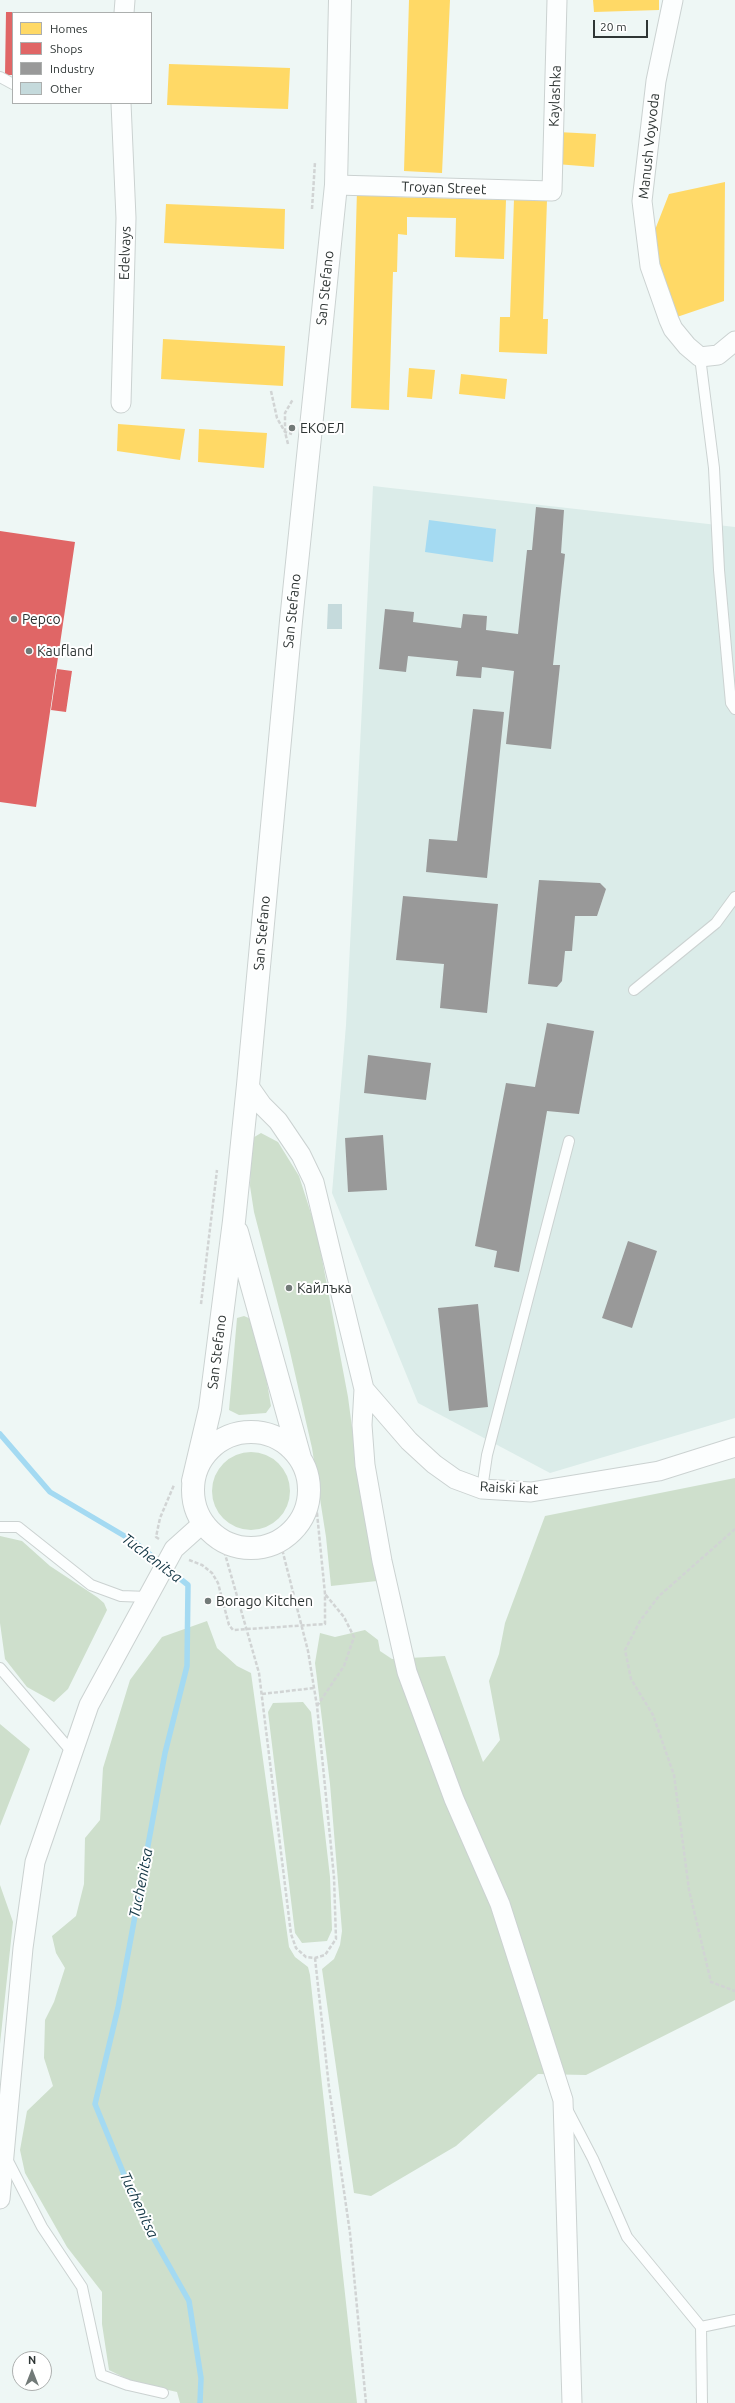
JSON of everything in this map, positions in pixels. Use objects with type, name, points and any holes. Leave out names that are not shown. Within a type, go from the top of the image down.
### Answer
[{"type":"street","points":[[124,12],[125,0]]},
{"type":"street","name":"San Stefano","points":[[193,1481],[210,1409],[234,1221],[248,1085],[309,441],[336,185],[340,0]]},
{"type":"street","name":"Kaylashka","points":[[552,191],[557,0]]},
{"type":"street","name":"Manush Voyvoda","points":[[673,0],[656,81],[642,201],[650,266],[669,320],[687,346],[700,357]]},
{"type":"street","name":"Edelvays","points":[[121,104],[126,218],[121,403]]},
{"type":"street","name":"Troyan Street","points":[[336,185],[552,191]]},
{"type":"street","points":[[700,357],[718,355],[735,341]]},
{"type":"street","points":[[248,1085],[262,1105],[278,1121],[302,1155],[314,1182],[364,1389],[362,1425],[365,1465],[382,1561],[407,1672],[454,1799],[500,1904],[562,2100],[572,2403]]},
{"type":"street","name":"San Stefano","points":[[234,1221],[300,1458]]},
{"type":"street","name":"Raiski kat","points":[[364,1389],[409,1440],[434,1464],[455,1479],[482,1490],[532,1492],[659,1471],[735,1448]]},
{"type":"street","points":[[256,1432],[273,1436],[288,1445],[300,1458],[307,1472],[310,1488],[308,1503],[302,1518],[293,1531],[280,1541],[266,1547],[250,1548],[235,1546],[221,1540],[203,1523],[194,1503],[193,1481],[198,1464],[208,1450],[222,1440],[238,1433],[256,1432]]},
{"type":"street","points":[[0,2199],[22,1948],[35,1862],[88,1705],[172,1552],[203,1523]]},
{"type":"lane","points":[[0,77],[12,83]]},
{"type":"lane","points":[[700,357],[714,468],[719,570],[731,703],[735,709]]},
{"type":"lane","points":[[634,990],[716,923],[735,897]]},
{"type":"lane","points":[[482,1490],[487,1454],[569,1141]]},
{"type":"lane","points":[[0,1527],[18,1527],[91,1585],[121,1596],[148,1597]]},
{"type":"lane","points":[[0,1668],[72,1752]]},
{"type":"lane","points":[[562,2100],[593,2159],[627,2237],[701,2327],[702,2403]]},
{"type":"lane","points":[[4,2154],[42,2227],[82,2287],[100,2375],[128,2385],[163,2392]]},
{"type":"lane","points":[[701,2327],[735,2320]]},
{"type":"path","points":[[271,391],[277,418],[285,432],[309,441]]},
{"type":"path","points":[[172,1552],[212,1573],[218,1583],[230,1625],[233,1630],[325,1624],[325,1594],[316,1513],[308,1503]]},
{"type":"path","points":[[735,1529],[659,1596],[640,1621],[625,1650],[630,1679],[653,1715],[674,1775],[689,1890],[711,1982],[735,1991]]},
{"type":"path","points":[[221,1540],[259,1673],[291,1934],[296,1948],[306,1957],[315,1958],[325,1955],[336,1940],[337,1929],[334,1877],[314,1688],[301,1625],[280,1541]]},
{"type":"path","points":[[316,1706],[344,1666],[354,1636],[344,1617],[325,1594]]},
{"type":"path","points":[[262,1694],[314,1688]]},
{"type":"path","points":[[315,1958],[328,2087],[350,2233],[366,2403]]},
{"type":"shaded area","points":[[373,486],[735,527],[735,1418],[550,1473],[418,1403],[332,1193],[346,1025]]},
{"type":"green space","points":[[261,1133],[278,1142],[299,1176],[317,1232],[348,1397],[362,1503],[377,1581],[331,1586],[326,1537],[312,1448],[288,1343],[254,1212],[250,1186],[251,1139]]},
{"type":"green space","points":[[244,1316],[251,1319],[266,1377],[271,1406],[266,1413],[239,1415],[229,1410],[237,1318]]},
{"type":"green space","points":[[243,1452],[259,1452],[273,1458],[284,1469],[290,1483],[290,1499],[284,1513],[273,1524],[259,1530],[243,1530],[229,1524],[218,1513],[212,1499],[212,1483],[218,1469],[229,1458]]},
{"type":"green space","points":[[735,1478],[735,2000],[586,2075],[538,2074],[456,2146],[371,2196],[354,2193],[322,1969],[334,1959],[340,1945],[342,1931],[330,1784],[315,1663],[320,1633],[335,1637],[365,1630],[378,1640],[380,1651],[392,1659],[445,1656],[483,1762],[500,1740],[489,1681],[499,1654],[505,1623],[545,1516]]},
{"type":"green space","points":[[0,1536],[22,1541],[50,1566],[97,1597],[104,1603],[107,1610],[68,1689],[54,1702],[27,1687],[5,1659],[0,1623]]},
{"type":"green space","points":[[207,1621],[217,1648],[237,1666],[251,1673],[289,1947],[295,1957],[308,1967],[310,1975],[357,2403],[180,2403],[177,2392],[133,2382],[109,2370],[102,2324],[102,2292],[67,2247],[25,2173],[20,2150],[27,2111],[53,2086],[44,2058],[45,2020],[54,2002],[65,1968],[56,1953],[52,1936],[76,1916],[84,1884],[85,1838],[100,1820],[103,1768],[130,1680],[162,1637]]},
{"type":"green space","points":[[303,1702],[311,1712],[330,1877],[332,1930],[327,1941],[302,1943],[295,1933],[268,1712],[273,1703]]},
{"type":"green space","points":[[0,1724],[30,1749],[0,1826]]},
{"type":"green space","points":[[0,1885],[13,1922],[0,2044]]},
{"type":"water","points":[[429,520],[496,529],[493,562],[425,552]]},
{"type":"building: Homes","points":[[409,0],[450,0],[442,173],[404,171]]},
{"type":"building: Homes","points":[[593,0],[659,0],[659,10],[594,12]]},
{"type":"building: Homes","points":[[169,64],[290,68],[288,109],[167,105]]},
{"type":"building: Homes","points":[[558,132],[596,134],[594,167],[556,164]]},
{"type":"building: Homes","points":[[725,182],[724,301],[674,318],[663,291],[653,235],[669,194]]},
{"type":"building: Homes","points":[[357,190],[395,192],[395,197],[506,200],[504,259],[455,257],[456,218],[407,217],[407,235],[398,234],[397,272],[393,272],[389,410],[351,408]]},
{"type":"building: Homes","points":[[514,199],[547,200],[543,319],[548,319],[547,354],[499,352],[500,317],[510,317]]},
{"type":"building: Homes","points":[[166,204],[285,209],[284,249],[164,243]]},
{"type":"building: Homes","points":[[163,339],[285,346],[283,386],[161,379]]},
{"type":"building: Homes","points":[[409,368],[435,370],[432,399],[407,397]]},
{"type":"building: Homes","points":[[461,374],[507,379],[505,399],[459,394]]},
{"type":"building: Homes","points":[[118,424],[185,429],[180,460],[117,451]]},
{"type":"building: Homes","points":[[199,429],[267,433],[264,468],[198,462]]},
{"type":"building: Shops","points":[[6,12],[12,12],[12,75],[5,75]]},
{"type":"building: Shops","name":"Kaufland","points":[[0,531],[75,542],[36,807],[0,802]]},
{"type":"building: Shops","points":[[57,669],[72,671],[66,712],[51,710]]},
{"type":"building: Industry","points":[[536,507],[564,510],[561,553],[565,554],[553,665],[560,665],[551,749],[506,744],[514,671],[482,667],[481,678],[456,676],[458,661],[408,656],[406,672],[379,669],[385,609],[414,612],[413,622],[461,628],[463,614],[487,616],[486,630],[518,634],[527,550],[532,550]]},
{"type":"building: Industry","points":[[473,709],[504,712],[487,878],[426,872],[429,839],[457,841]]},
{"type":"building: Industry","points":[[539,880],[600,883],[606,889],[597,916],[575,916],[572,951],[565,951],[562,981],[557,987],[528,984]]},
{"type":"building: Industry","points":[[403,896],[498,904],[487,1013],[440,1008],[444,964],[396,960]]},
{"type":"building: Industry","points":[[547,1023],[594,1031],[579,1114],[547,1111],[519,1272],[494,1267],[497,1251],[475,1246],[506,1083],[535,1087]]},
{"type":"building: Industry","points":[[368,1055],[431,1063],[426,1100],[364,1093]]},
{"type":"building: Industry","points":[[383,1135],[387,1190],[348,1192],[345,1138]]},
{"type":"building: Industry","points":[[628,1241],[657,1251],[632,1328],[602,1318]]},
{"type":"building: Industry","points":[[478,1304],[488,1407],[449,1411],[438,1308]]},
{"type":"building: Other","points":[[328,604],[342,604],[342,629],[327,629]]},
{"type":"waterway","name":"Tuchenitsa","points":[[0,1434],[50,1492],[133,1541],[188,1585],[187,1666],[165,1753],[118,2008],[95,2104],[141,2216],[189,2301],[201,2378],[200,2403]]},
{"type":"place","name":"ЕКОЕЛ","points":[[292,428]]},
{"type":"place","name":"Pepco","points":[[14,619]]},
{"type":"place","name":"Kaufland","points":[[29,651]]},
{"type":"place","name":"Кайлъка","points":[[289,1288]]},
{"type":"place","name":"Borago Kitchen","points":[[208,1601]]}]
